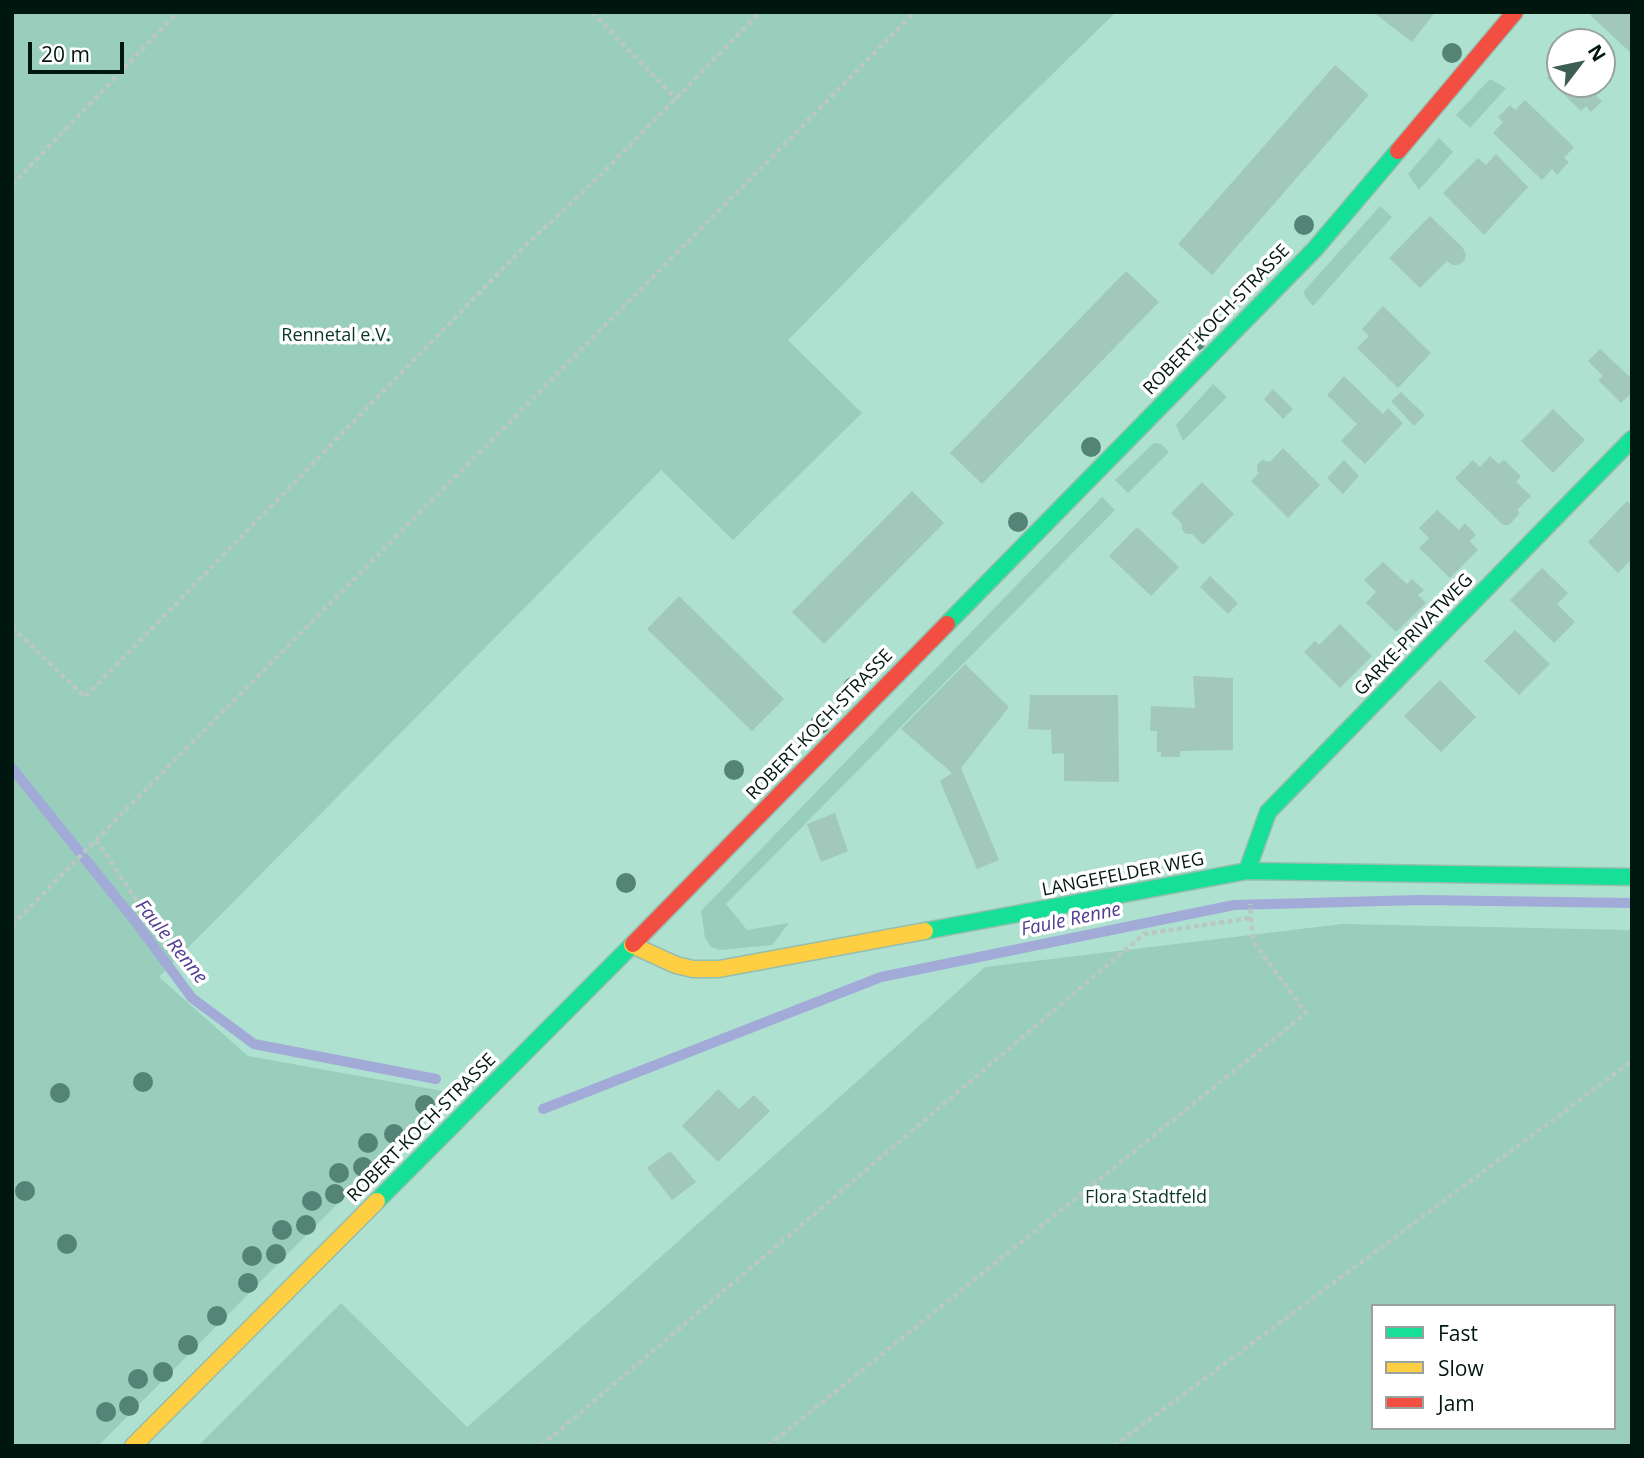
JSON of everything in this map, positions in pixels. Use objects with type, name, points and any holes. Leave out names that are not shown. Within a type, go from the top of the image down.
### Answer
[{"type":"street","name":"ROBERT-KOCH-STRASSE","points":[[133,1446],[632,945],[1315,248],[1515,12]]},
{"type":"street","name":"GARKE-PRIVATWEG","points":[[1247,871],[1268,812],[1632,439]]},
{"type":"street","name":"LANGEFELDER WEG","points":[[632,945],[677,965],[694,969],[719,969],[1247,871],[1632,877]]},
{"type":"path","points":[[12,185],[178,12]]},
{"type":"path","points":[[592,12],[676,99]]},
{"type":"path","points":[[12,627],[85,697],[524,247],[603,173],[760,12]]},
{"type":"path","points":[[12,925],[915,12]]},
{"type":"path","points":[[96,840],[175,957],[199,973]]},
{"type":"path","points":[[541,1446],[1144,934],[1251,916],[1253,941],[1306,1013],[768,1446]]},
{"type":"path","points":[[1114,1446],[1632,1061]]},
{"type":"green space","name":"Rennetal e.V.","points":[[12,12],[1116,12],[991,134],[788,340],[862,413],[733,540],[661,470],[159,977],[248,1056],[448,1092],[98,1446],[12,1446]]},
{"type":"green space","points":[[1490,79],[1506,88],[1470,128],[1456,115]]},
{"type":"green space","points":[[1439,138],[1453,152],[1419,190],[1408,174]]},
{"type":"green space","points":[[1380,206],[1392,217],[1313,306],[1305,297],[1304,291]]},
{"type":"green space","points":[[1213,384],[1227,397],[1183,441],[1176,425]]},
{"type":"green space","points":[[1154,443],[1161,444],[1169,452],[1128,493],[1115,480]]},
{"type":"green space","points":[[1102,497],[1115,510],[726,904],[747,930],[789,923],[772,945],[720,950],[711,947],[705,938],[701,911]]},
{"type":"green space","name":"Flora Stadtfeld","points":[[1342,924],[1632,930],[1632,1446],[198,1446],[341,1303],[467,1427],[985,967]]},
{"type":"building","points":[[1373,12],[1435,12],[1412,42]]},
{"type":"building","points":[[1591,12],[1632,12],[1632,54],[1616,39],[1616,28],[1604,28],[1591,16]]},
{"type":"building","points":[[1335,65],[1369,95],[1212,275],[1178,244]]},
{"type":"building","points":[[1568,98],[1598,98],[1602,101],[1591,112],[1586,106],[1581,111]]},
{"type":"building","points":[[1525,100],[1574,147],[1564,158],[1569,162],[1557,175],[1552,169],[1542,180],[1493,133],[1503,122],[1498,117],[1510,105],[1515,110]]},
{"type":"building","points":[[1496,154],[1528,187],[1484,235],[1443,193],[1478,158],[1486,165]]},
{"type":"building","points":[[1430,216],[1463,248],[1466,255],[1464,261],[1458,265],[1447,261],[1420,288],[1389,258]]},
{"type":"building","points":[[1126,271],[1159,302],[982,484],[950,453]]},
{"type":"building","points":[[1383,306],[1431,353],[1398,388],[1357,348],[1369,336],[1362,329]]},
{"type":"building","points":[[1600,349],[1632,379],[1632,392],[1621,403],[1598,380],[1603,376],[1588,361]]},
{"type":"building","points":[[1344,376],[1383,414],[1388,408],[1403,423],[1365,464],[1341,441],[1357,424],[1327,395]]},
{"type":"building","points":[[1273,389],[1293,409],[1283,419],[1264,399]]},
{"type":"building","points":[[1401,392],[1425,415],[1414,426],[1391,401]]},
{"type":"building","points":[[1553,409],[1585,440],[1553,473],[1521,441]]},
{"type":"building","points":[[1283,448],[1320,485],[1288,518],[1251,481],[1259,473],[1257,465],[1262,460],[1270,462]]},
{"type":"building","points":[[1490,456],[1499,464],[1504,460],[1521,476],[1516,482],[1531,496],[1518,509],[1519,514],[1509,525],[1503,525],[1455,478],[1473,460],[1480,467]]},
{"type":"building","points":[[1344,460],[1359,476],[1343,494],[1327,478]]},
{"type":"building","points":[[1202,482],[1234,514],[1203,545],[1192,534],[1186,534],[1182,530],[1182,524],[1171,513]]},
{"type":"building","points":[[912,491],[944,523],[824,644],[792,612]]},
{"type":"building","points":[[1627,501],[1632,506],[1632,559],[1618,573],[1588,542]]},
{"type":"building","points":[[1437,510],[1459,530],[1465,523],[1476,535],[1470,541],[1478,550],[1450,578],[1419,548],[1429,538],[1419,528]]},
{"type":"building","points":[[1137,527],[1179,567],[1151,596],[1109,556]]},
{"type":"building","points":[[1383,562],[1407,584],[1412,579],[1424,590],[1418,595],[1426,603],[1396,632],[1366,603],[1376,592],[1364,580]]},
{"type":"building","points":[[1542,568],[1568,593],[1557,604],[1575,622],[1554,643],[1510,600]]},
{"type":"building","points":[[1210,576],[1238,603],[1228,614],[1200,587]]},
{"type":"building","points":[[679,596],[784,699],[752,731],[647,629]]},
{"type":"building","points":[[1340,624],[1372,656],[1340,688],[1304,652],[1315,641],[1319,645]]},
{"type":"building","points":[[1515,630],[1550,664],[1519,695],[1484,661]]},
{"type":"building","points":[[965,664],[1009,707],[961,768],[999,860],[977,869],[940,781],[952,773],[901,729]]},
{"type":"building","points":[[1193,676],[1233,678],[1233,750],[1180,751],[1180,757],[1161,757],[1161,752],[1157,752],[1157,731],[1150,731],[1151,706],[1195,708]]},
{"type":"building","points":[[1440,680],[1476,717],[1441,752],[1404,716]]},
{"type":"building","points":[[1030,695],[1118,695],[1119,782],[1064,781],[1064,753],[1052,754],[1051,730],[1028,729]]},
{"type":"building","points":[[835,813],[848,851],[821,862],[807,824]]},
{"type":"building","points":[[718,1089],[739,1109],[754,1095],[770,1111],[718,1162],[682,1126]]},
{"type":"building","points":[[670,1151],[696,1182],[672,1200],[647,1168]]},
{"type":"waterway","name":"Faule Renne","points":[[12,768],[135,921],[192,998],[254,1044],[436,1079]]},
{"type":"waterway","name":"Faule Renne","points":[[543,1109],[881,977],[1234,905],[1420,900],[1632,903]]},
{"type":"traffic: fast","points":[[947,624],[1315,249],[1398,151]]},
{"type":"traffic: fast","points":[[1247,871],[1268,812],[1632,439]]},
{"type":"traffic: fast","points":[[925,931],[1247,871],[1632,877]]},
{"type":"traffic: fast","points":[[377,1201],[633,944]]},
{"type":"traffic: slow","points":[[632,945],[676,965],[693,969],[719,969],[925,931]]},
{"type":"traffic: slow","points":[[133,1446],[377,1201]]},
{"type":"traffic: jam","points":[[1398,151],[1515,12]]},
{"type":"traffic: jam","points":[[633,944],[947,624]]}]
